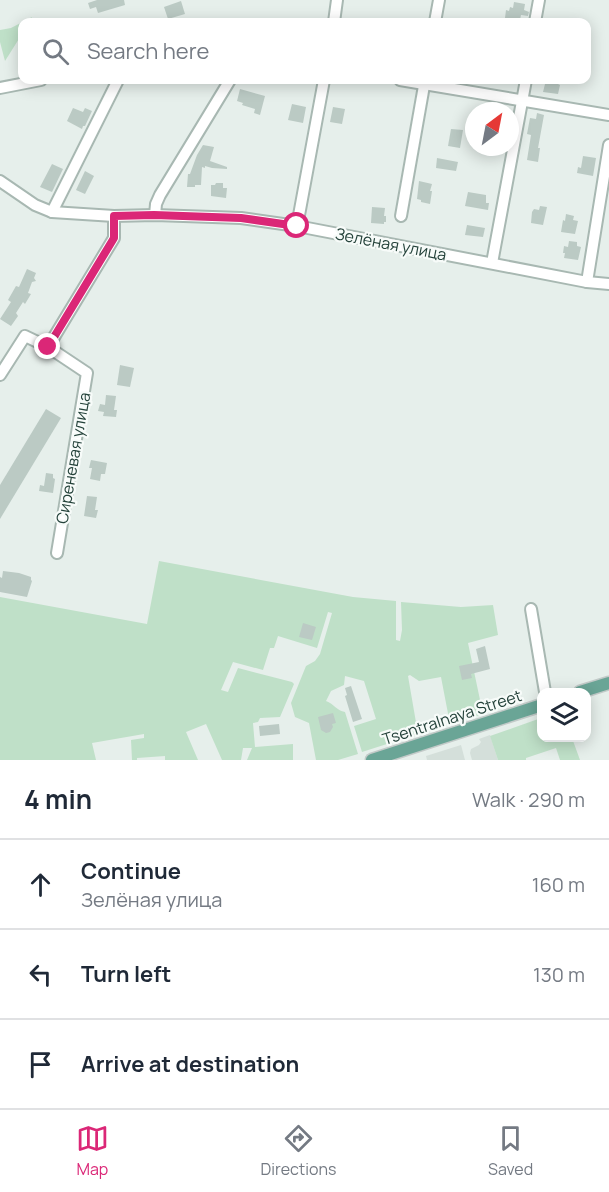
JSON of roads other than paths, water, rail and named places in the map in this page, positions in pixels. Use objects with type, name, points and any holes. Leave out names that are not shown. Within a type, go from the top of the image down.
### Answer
[{"type":"main road","points":[[591,689],[609,683]]},
{"type":"main road","name":"Tsentralnaya Street","points":[[372,760],[537,707]]},
{"type":"street","points":[[335,18],[337,0]]},
{"type":"street","points":[[436,18],[439,0]]},
{"type":"street","points":[[537,18],[539,0]]},
{"type":"street","points":[[0,88],[20,84]]},
{"type":"street","points":[[52,212],[116,84]]},
{"type":"street","points":[[154,215],[160,195],[228,84]]},
{"type":"street","points":[[297,226],[323,84]]},
{"type":"street","points":[[401,216],[424,84]]},
{"type":"street","points":[[440,84],[522,101],[609,115]]},
{"type":"street","points":[[492,263],[525,84]]},
{"type":"street","points":[[587,282],[609,145]]},
{"type":"street","name":"Зелёная улица","points":[[0,181],[35,205],[52,212],[114,216],[241,218],[297,226],[587,282],[609,284]]},
{"type":"street","points":[[0,375],[25,336],[48,347],[114,238],[114,216]]},
{"type":"street","name":"Сиреневая улица","points":[[48,347],[87,373],[57,553]]},
{"type":"street","points":[[531,609],[544,688]]}]
